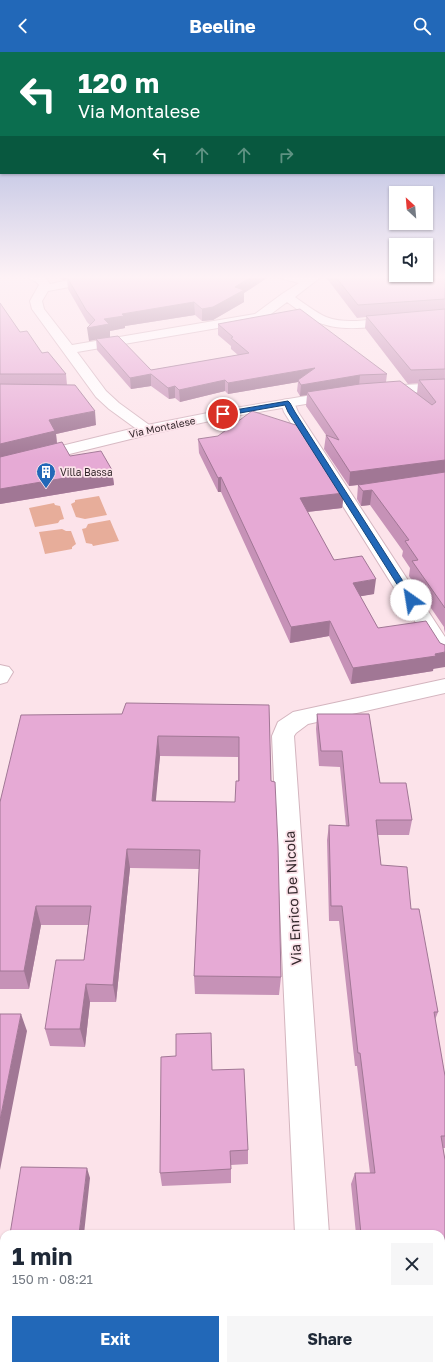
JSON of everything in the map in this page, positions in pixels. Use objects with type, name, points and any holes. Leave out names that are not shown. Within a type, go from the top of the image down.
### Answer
[{"type":"street","points":[[59,338],[101,394],[114,406],[147,430]]},
{"type":"street","points":[[68,350],[140,338]]},
{"type":"street","points":[[366,391],[445,387]]},
{"type":"street","name":"Via Montalese","points":[[0,466],[147,430],[348,393]]},
{"type":"street","points":[[85,394],[101,394]]},
{"type":"street","points":[[288,403],[292,412],[352,493],[445,653]]},
{"type":"street","name":"Via Enrico De Nicola","points":[[312,1230],[283,736],[286,728],[301,718],[445,686]]},
{"type":"shaded area","points":[[99,496],[107,515],[85,519],[76,517],[71,504],[75,502],[75,500]]},
{"type":"shaded area","points":[[54,503],[55,505],[60,506],[64,519],[60,520],[58,523],[35,527],[29,508]]},
{"type":"shaded area","points":[[110,520],[119,541],[93,546],[92,544],[86,543],[82,529],[86,528],[88,524]]},
{"type":"shaded area","points":[[62,529],[71,531],[76,544],[72,547],[72,549],[45,554],[39,532]]},
{"type":"building","points":[[0,338],[31,338],[42,353],[48,352],[66,374],[0,374]]},
{"type":"building","points":[[119,338],[151,370],[249,353],[231,338],[338,338],[387,374],[360,375],[301,385],[298,380],[315,368],[228,383],[225,380],[179,390],[175,386],[168,388],[151,374],[130,378],[96,339]]},
{"type":"building","points":[[384,338],[445,338],[445,369],[411,370]]},
{"type":"building","points":[[445,379],[445,460],[350,472],[326,435],[339,440],[307,392],[360,384],[400,381],[432,405],[436,402],[419,380]]},
{"type":"building","points":[[0,384],[75,385],[95,411],[49,420],[55,431],[0,444]]},
{"type":"building","points":[[252,411],[302,427],[344,493],[300,498],[334,560],[362,556],[376,579],[353,583],[378,628],[426,621],[440,643],[445,645],[445,652],[435,654],[436,656],[353,668],[330,621],[291,627],[221,477],[218,478],[198,439],[218,436]]},
{"type":"building","points":[[62,442],[70,456],[101,451],[112,470],[0,489],[0,457]]},
{"type":"building","points":[[445,472],[445,608],[412,561],[418,560],[405,541],[409,540],[372,490],[363,491],[358,485]]},
{"type":"building","points":[[126,703],[269,705],[271,781],[275,782],[278,846],[281,977],[194,976],[200,850],[127,849],[113,985],[86,984],[80,1029],[45,1029],[56,960],[84,960],[91,906],[36,906],[24,971],[0,971],[0,802],[21,715],[122,714]],"holes":[[[158,736],[239,737],[239,781],[236,781],[235,802],[152,801]]]},
{"type":"building","points":[[317,714],[369,714],[380,783],[406,783],[412,820],[376,820],[381,865],[407,867],[411,909],[419,909],[438,1012],[434,1012],[445,1076],[445,1136],[441,1136],[445,1160],[445,1230],[361,1230],[355,1173],[375,1173],[360,1053],[358,1053],[342,906],[331,906],[329,825],[349,826],[342,751],[321,751]]},
{"type":"building","points":[[0,1014],[21,1014],[0,1120]]},
{"type":"building","points":[[211,1033],[212,1070],[244,1069],[248,1150],[230,1151],[231,1169],[160,1173],[161,1057],[176,1056],[176,1034]]},
{"type":"building","points":[[21,1167],[87,1168],[79,1230],[11,1230]]},
{"type":"place","name":"Villa Bassa","points":[[46,489]]},
{"type":"route","points":[[223,414],[288,403],[292,412],[411,600]]}]
